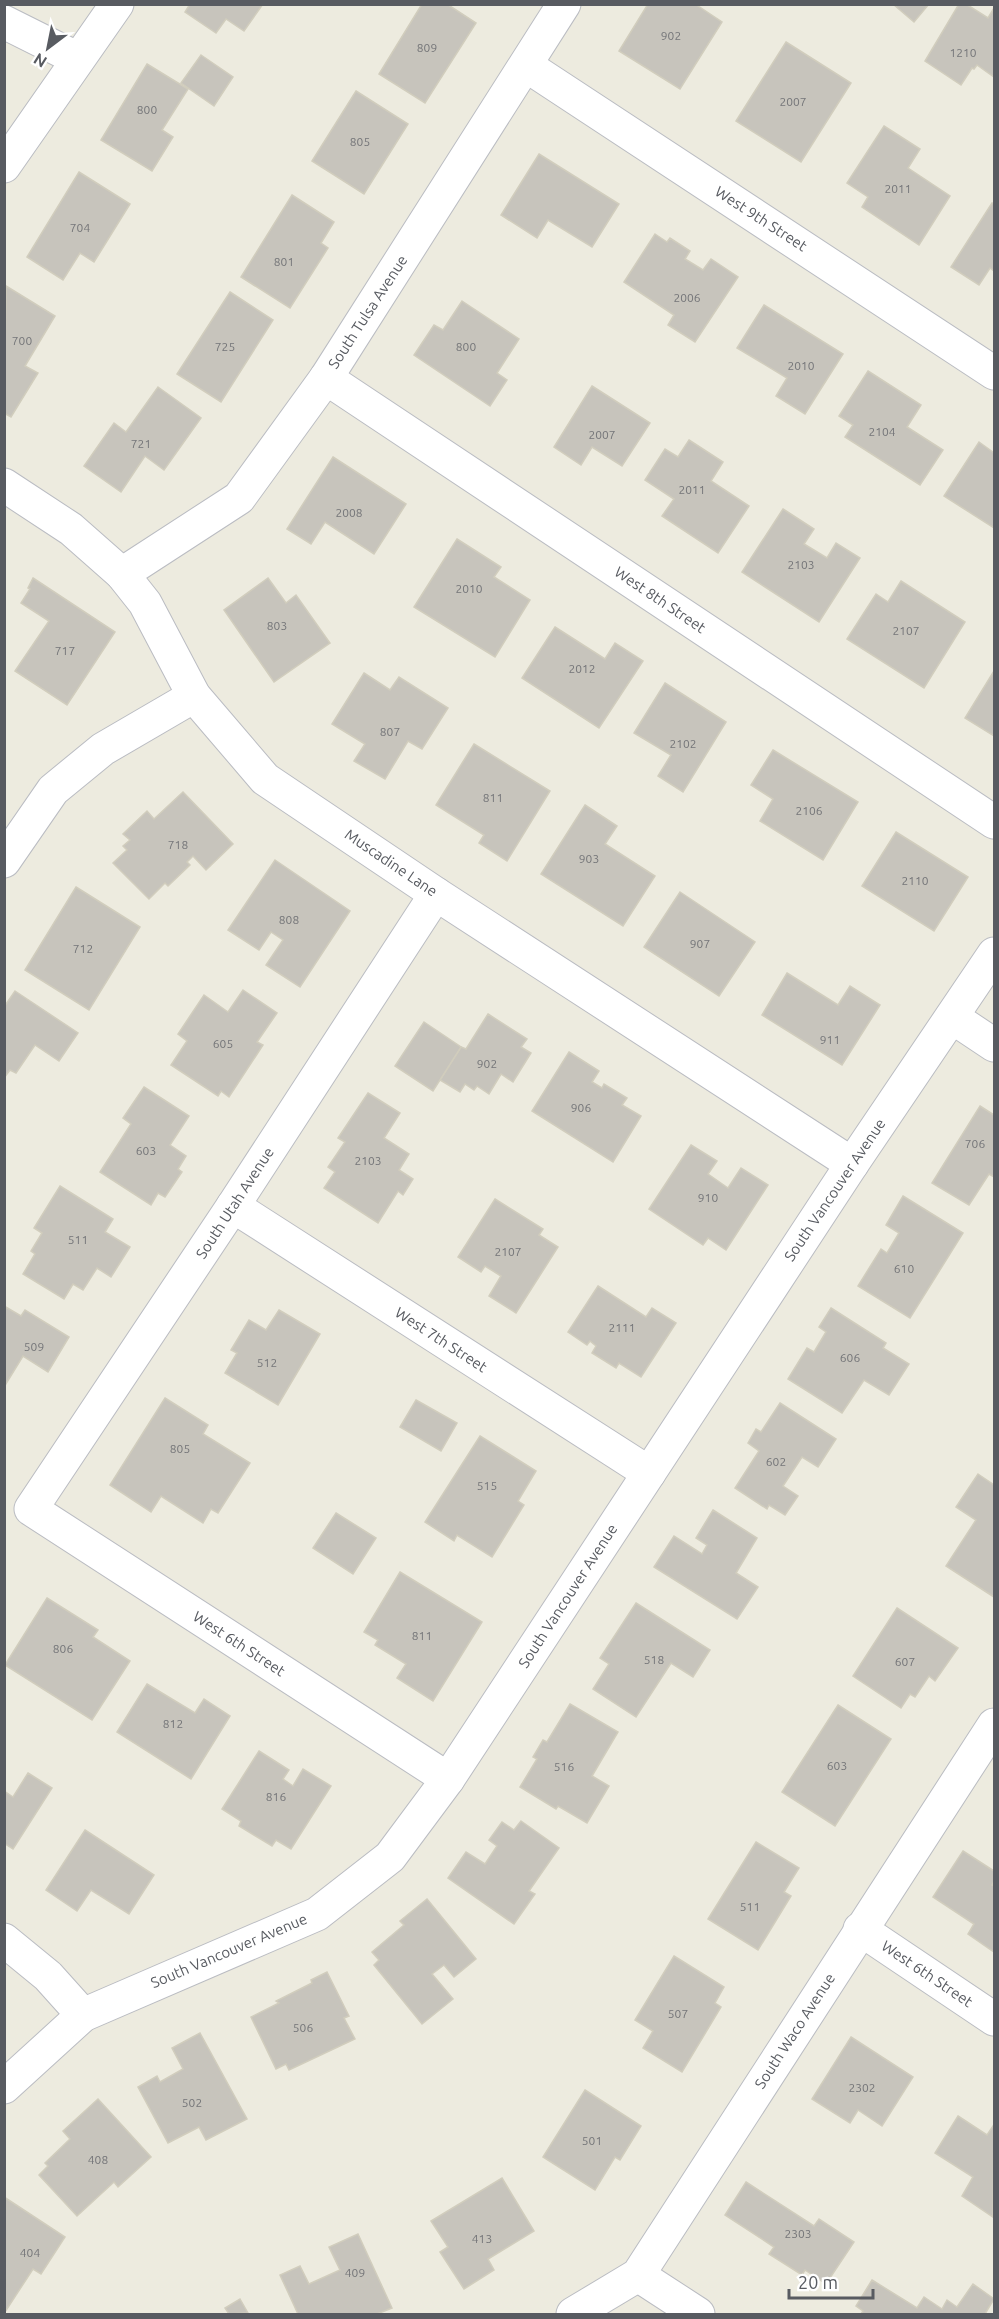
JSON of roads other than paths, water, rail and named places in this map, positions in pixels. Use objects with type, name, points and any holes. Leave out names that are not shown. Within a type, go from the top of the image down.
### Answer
[{"type":"street","points":[[4,166],[117,4]]},
{"type":"street","name":"South Tulsa Avenue","points":[[122,574],[239,498],[326,378],[527,66],[564,4]]},
{"type":"street","points":[[4,22],[78,59]]},
{"type":"street","name":"West 9th Street","points":[[527,66],[994,373]]},
{"type":"street","name":"West 8th Street","points":[[326,378],[994,822]]},
{"type":"street","name":"Muscadine Lane","points":[[4,485],[71,529],[122,574],[145,603],[194,696],[265,779],[436,894],[852,1164]]},
{"type":"street","points":[[4,861],[53,790],[103,749],[194,696]]},
{"type":"street","name":"South Utah Avenue","points":[[31,1509],[233,1206],[436,894]]},
{"type":"street","name":"South Vancouver Avenue","points":[[4,2087],[83,2015],[316,1914],[390,1857],[448,1779],[852,1164],[994,954]]},
{"type":"street","points":[[952,1017],[994,1046]]},
{"type":"street","name":"West 7th Street","points":[[233,1206],[649,1473]]},
{"type":"street","name":"West 6th Street","points":[[31,1509],[448,1779]]},
{"type":"street","name":"South Waco Avenue","points":[[573,2314],[638,2275],[994,1725]]},
{"type":"street","name":"West 6th Street","points":[[860,1929],[994,2019]]},
{"type":"street","points":[[4,1940],[48,1976],[83,2015]]},
{"type":"street","points":[[638,2275],[698,2314]]}]
